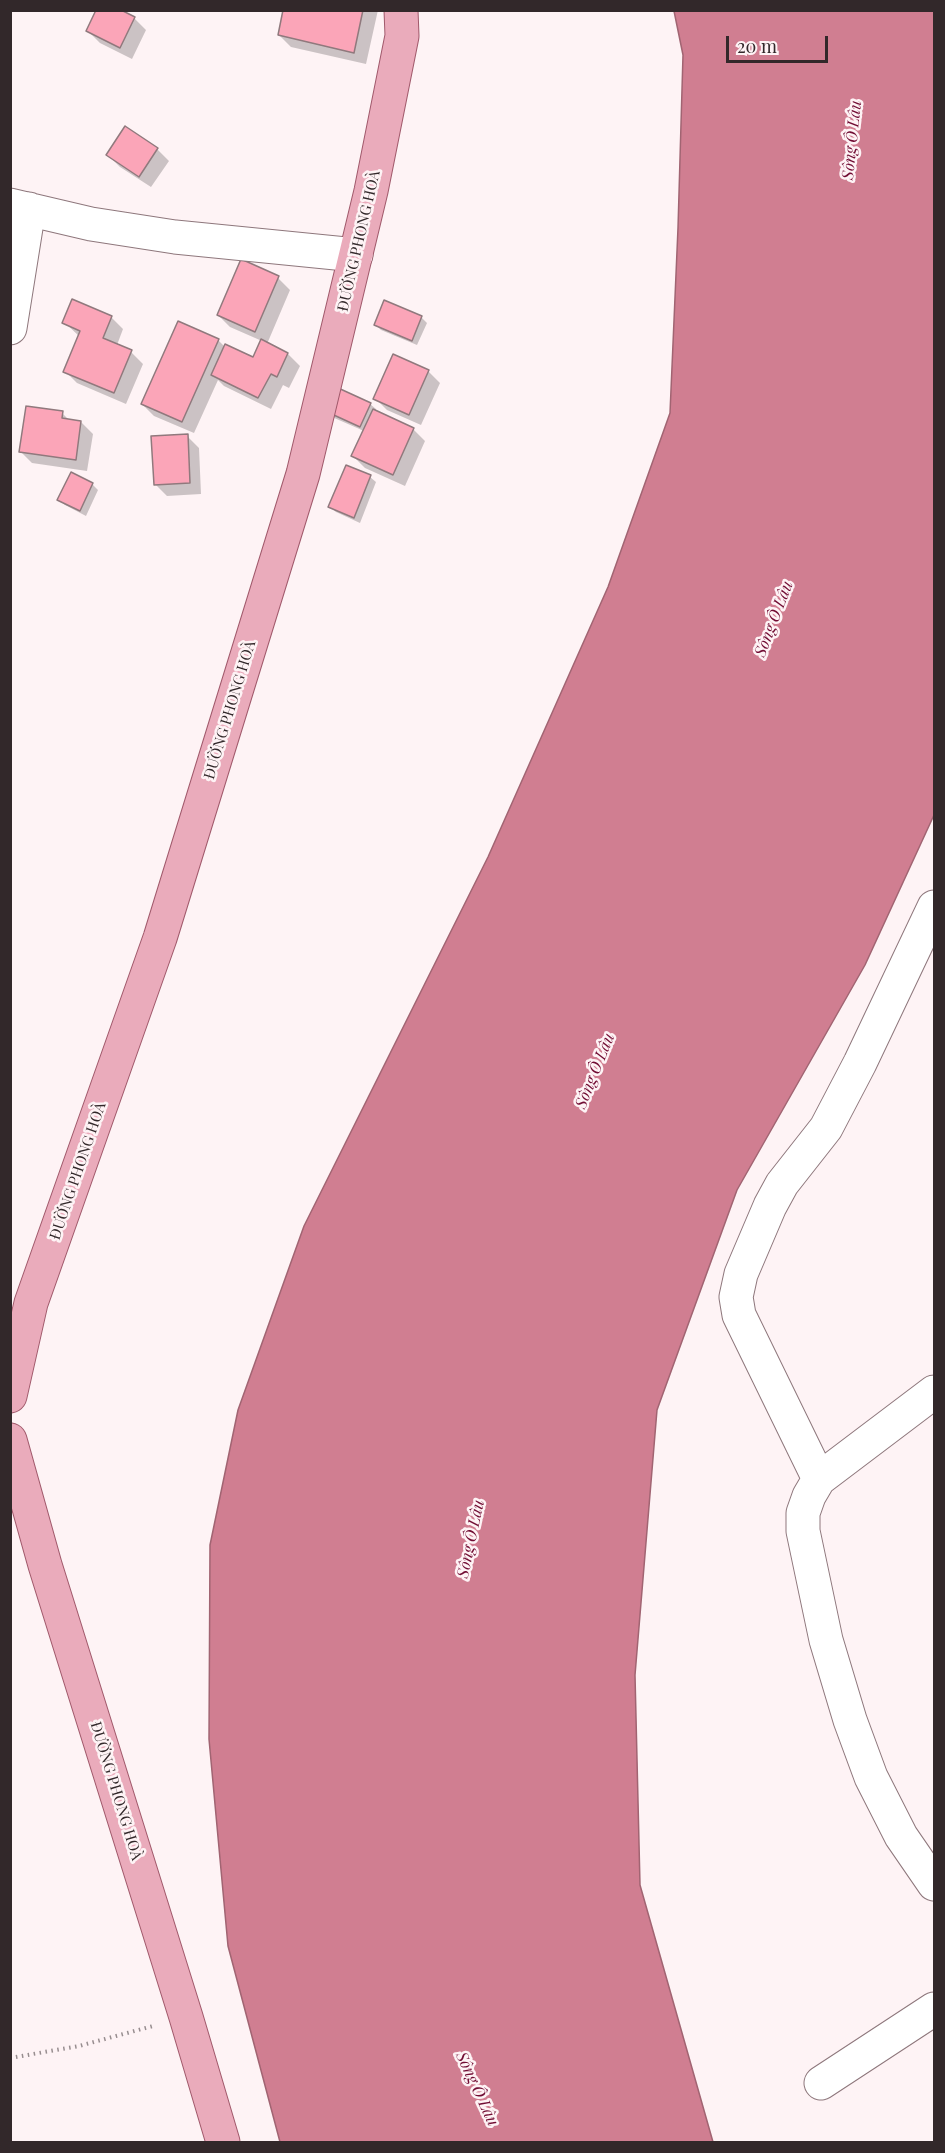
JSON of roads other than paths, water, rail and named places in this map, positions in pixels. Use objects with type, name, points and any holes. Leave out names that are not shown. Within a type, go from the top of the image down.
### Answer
[{"type":"main road","name":"ĐƯỜNG PHONG HOÀ","points":[[10,1396],[31,1303],[160,938],[303,474],[372,191],[402,36],[400,10]]},
{"type":"main road","name":"ĐƯỜNG PHONG HOÀ","points":[[10,1440],[45,1565],[223,2142]]},
{"type":"street","points":[[10,328],[20,207],[91,224],[175,237],[356,255]]},
{"type":"street","points":[[819,1479],[739,1315],[736,1297],[741,1274],[770,1206],[782,1184],[826,1128],[860,1064],[934,907]]},
{"type":"street","points":[[934,1392],[819,1479],[809,1496],[803,1513],[803,1531],[826,1640],[850,1720],[871,1777],[901,1836],[934,1884]]},
{"type":"street","points":[[821,2083],[934,2009]]},
{"type":"water","name":"Sông Ô Lâu","points":[[674,11],[934,11],[934,815],[865,965],[737,1190],[657,1410],[635,1675],[640,1885],[713,2142],[280,2142],[228,1946],[209,1739],[210,1545],[238,1410],[304,1226],[488,857],[608,587],[670,413],[683,55]]}]
